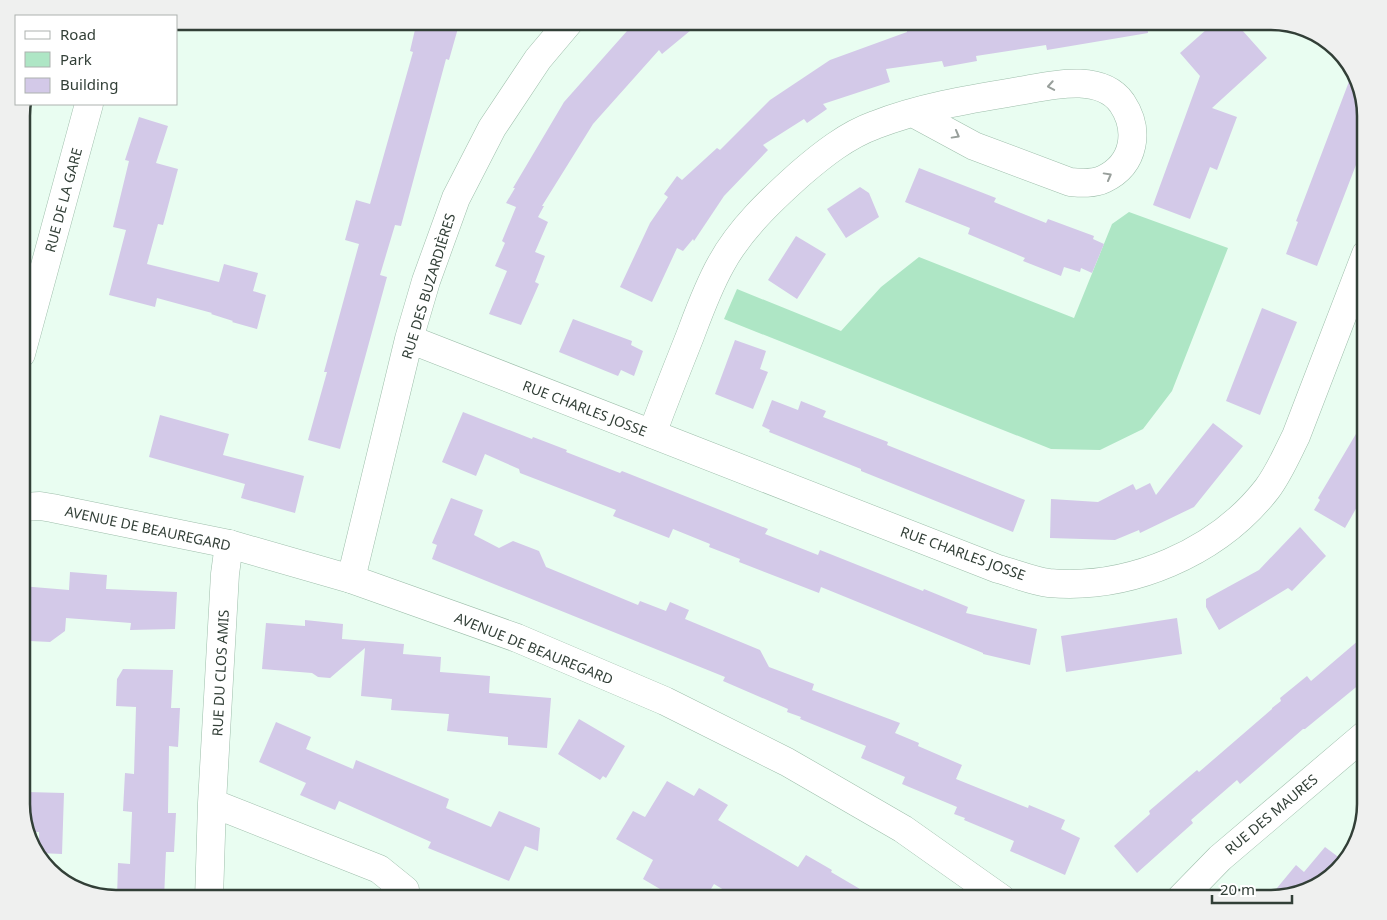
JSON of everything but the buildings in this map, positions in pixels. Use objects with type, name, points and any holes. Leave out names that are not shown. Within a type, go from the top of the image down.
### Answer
[{"type":"street","name":"RUE DES BUZARDIÈRES","points":[[351,579],[409,339],[426,281],[456,198],[492,128],[538,59],[562,30]]},
{"type":"street","points":[[652,434],[706,293],[721,263],[749,224],[820,156],[873,125],[912,113],[972,99],[1067,83],[1085,84],[1102,88],[1118,98],[1128,112],[1132,132],[1131,152],[1119,169],[1103,180],[1086,183],[1070,182],[974,146],[912,113]]},
{"type":"street","name":"RUE DE LA GARE","points":[[30,325],[90,105]]},
{"type":"street","name":"RUE CHARLES JOSSE","points":[[409,339],[998,569],[1048,583],[1091,583],[1132,576],[1168,564],[1196,551],[1222,534],[1267,489],[1284,463],[1296,436],[1357,277]]},
{"type":"street","name":"AVENUE DE BEAUREGARD","points":[[30,506],[52,508],[229,544],[351,579],[517,638],[665,701],[788,762],[903,829],[989,890]]},
{"type":"street","name":"RUE DU CLOS AMIS","points":[[209,890],[212,803],[229,544]]},
{"type":"street","name":"RUE DES MAURES","points":[[1189,890],[1220,858],[1357,742]]},
{"type":"street","points":[[212,803],[379,869],[404,890]]},
{"type":"green space","points":[[1129,212],[1228,248],[1172,391],[1143,429],[1100,450],[1051,449],[724,319],[737,289],[841,331],[881,287],[919,257],[1074,318],[1112,224]]}]
